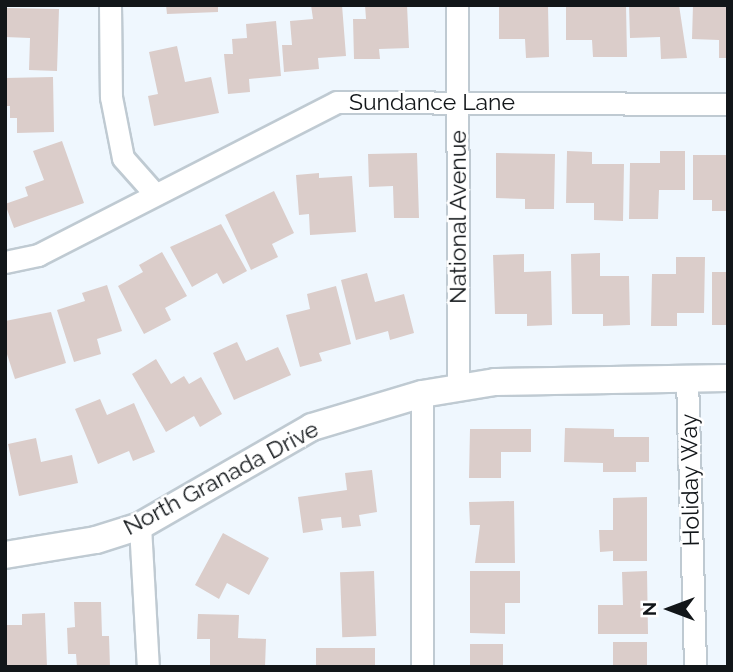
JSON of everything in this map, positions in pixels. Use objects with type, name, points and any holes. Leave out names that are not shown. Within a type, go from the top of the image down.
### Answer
[{"type":"street","points":[[110,5],[111,97],[123,158],[155,194]]},
{"type":"street","name":"National Avenue","points":[[457,5],[458,386]]},
{"type":"street","name":"Sundance Lane","points":[[5,262],[38,256],[337,102],[728,104]]},
{"type":"street","name":"Holiday Way","points":[[688,378],[695,667]]},
{"type":"street","name":"North Granada Drive","points":[[5,555],[96,540],[140,526],[312,427],[422,394],[458,386],[728,378]]},
{"type":"street","points":[[422,394],[422,667]]},
{"type":"street","points":[[140,526],[148,667]]},
{"type":"building","points":[[166,5],[218,5],[218,12],[167,14]]},
{"type":"building","points":[[311,5],[342,5],[346,56],[318,58],[319,69],[284,72],[282,45],[292,45],[290,21],[313,19]]},
{"type":"building","points":[[365,5],[407,5],[409,48],[379,49],[380,59],[354,59],[353,19],[366,19]]},
{"type":"building","points":[[499,5],[548,5],[549,57],[526,58],[525,39],[499,39]]},
{"type":"building","points":[[566,5],[626,5],[627,57],[593,57],[592,40],[566,40]]},
{"type":"building","points":[[629,5],[679,5],[687,58],[661,59],[660,37],[630,38]]},
{"type":"building","points":[[693,5],[728,5],[728,58],[719,58],[719,40],[692,39]]},
{"type":"building","points":[[6,8],[59,9],[57,71],[29,70],[30,38],[5,37]]},
{"type":"building","points":[[276,21],[281,76],[249,79],[250,92],[228,94],[224,54],[233,54],[232,39],[247,38],[246,24]]},
{"type":"building","points":[[177,46],[185,82],[211,77],[219,113],[154,126],[148,96],[158,94],[149,52]]},
{"type":"building","points":[[53,77],[54,132],[17,133],[17,118],[10,118],[10,106],[5,106],[5,78]]},
{"type":"building","points":[[62,141],[84,203],[14,228],[5,204],[28,196],[25,187],[44,180],[33,151]]},
{"type":"building","points":[[567,151],[592,152],[592,164],[624,164],[623,221],[594,220],[594,203],[566,203]]},
{"type":"building","points":[[660,151],[685,151],[685,190],[659,190],[658,219],[629,219],[630,163],[660,163]]},
{"type":"building","points":[[417,153],[419,218],[394,218],[393,186],[369,187],[368,154]]},
{"type":"building","points":[[496,153],[555,154],[554,209],[525,209],[525,199],[496,198]]},
{"type":"building","points":[[693,155],[728,155],[728,211],[712,211],[712,200],[693,200]]},
{"type":"building","points":[[319,173],[319,178],[352,176],[356,232],[310,235],[309,214],[299,215],[296,175]]},
{"type":"building","points":[[274,191],[294,233],[272,244],[278,257],[251,270],[225,215]]},
{"type":"building","points":[[221,224],[247,271],[223,284],[217,273],[192,287],[170,247]]},
{"type":"building","points":[[162,252],[187,296],[165,308],[171,320],[144,334],[118,286],[143,272],[139,265]]},
{"type":"building","points":[[600,253],[600,276],[629,276],[630,325],[603,326],[603,314],[572,314],[571,254]]},
{"type":"building","points":[[524,254],[524,272],[551,271],[552,325],[527,326],[527,314],[495,314],[493,255]]},
{"type":"building","points":[[676,257],[705,257],[704,313],[677,313],[677,326],[651,326],[652,274],[676,274]]},
{"type":"building","points":[[712,272],[728,272],[728,325],[712,325]]},
{"type":"building","points":[[367,273],[375,302],[404,294],[414,333],[390,340],[388,331],[356,340],[341,280]]},
{"type":"building","points":[[107,285],[122,331],[97,339],[101,354],[74,362],[57,310],[85,301],[82,293]]},
{"type":"building","points":[[336,286],[351,344],[319,353],[322,361],[300,367],[286,315],[310,309],[307,294]]},
{"type":"building","points":[[51,312],[66,363],[15,379],[5,348],[5,321]]},
{"type":"building","points":[[237,342],[246,361],[278,347],[291,375],[234,400],[213,353]]},
{"type":"building","points":[[156,359],[171,384],[184,376],[189,384],[201,377],[222,414],[200,427],[194,416],[166,432],[132,374]]},
{"type":"building","points":[[100,399],[107,415],[134,403],[155,452],[133,461],[129,451],[98,464],[75,409]]},
{"type":"building","points":[[565,428],[614,429],[614,437],[649,437],[649,462],[636,462],[636,472],[603,472],[603,463],[564,462]]},
{"type":"building","points":[[470,429],[531,429],[531,452],[501,452],[501,478],[469,478]]},
{"type":"building","points":[[36,438],[41,462],[72,455],[78,483],[19,496],[8,444]]},
{"type":"building","points":[[372,470],[377,512],[359,515],[361,526],[342,528],[341,517],[321,519],[323,530],[303,533],[298,497],[347,490],[345,473]]},
{"type":"building","points":[[647,497],[647,561],[613,561],[613,551],[600,552],[599,530],[613,530],[613,498]]},
{"type":"building","points":[[514,501],[515,563],[475,563],[480,525],[470,525],[469,502]]},
{"type":"building","points":[[223,533],[269,558],[249,595],[227,583],[219,599],[195,585]]},
{"type":"building","points":[[374,571],[376,636],[342,637],[340,572]]},
{"type":"building","points":[[470,571],[520,571],[520,603],[505,603],[505,634],[470,633]]},
{"type":"building","points":[[647,571],[648,634],[598,634],[598,605],[623,605],[622,572]]},
{"type":"building","points":[[74,602],[101,602],[102,636],[109,636],[110,667],[77,667],[76,654],[68,654],[67,628],[75,627]]},
{"type":"building","points":[[45,613],[47,667],[5,667],[5,625],[22,625],[22,614]]},
{"type":"building","points":[[198,614],[239,615],[238,638],[266,639],[265,667],[210,667],[210,639],[197,639]]},
{"type":"building","points":[[613,642],[647,642],[647,667],[613,667]]},
{"type":"building","points":[[470,644],[503,644],[503,667],[470,667]]},
{"type":"building","points":[[316,648],[375,648],[375,667],[316,667]]}]
